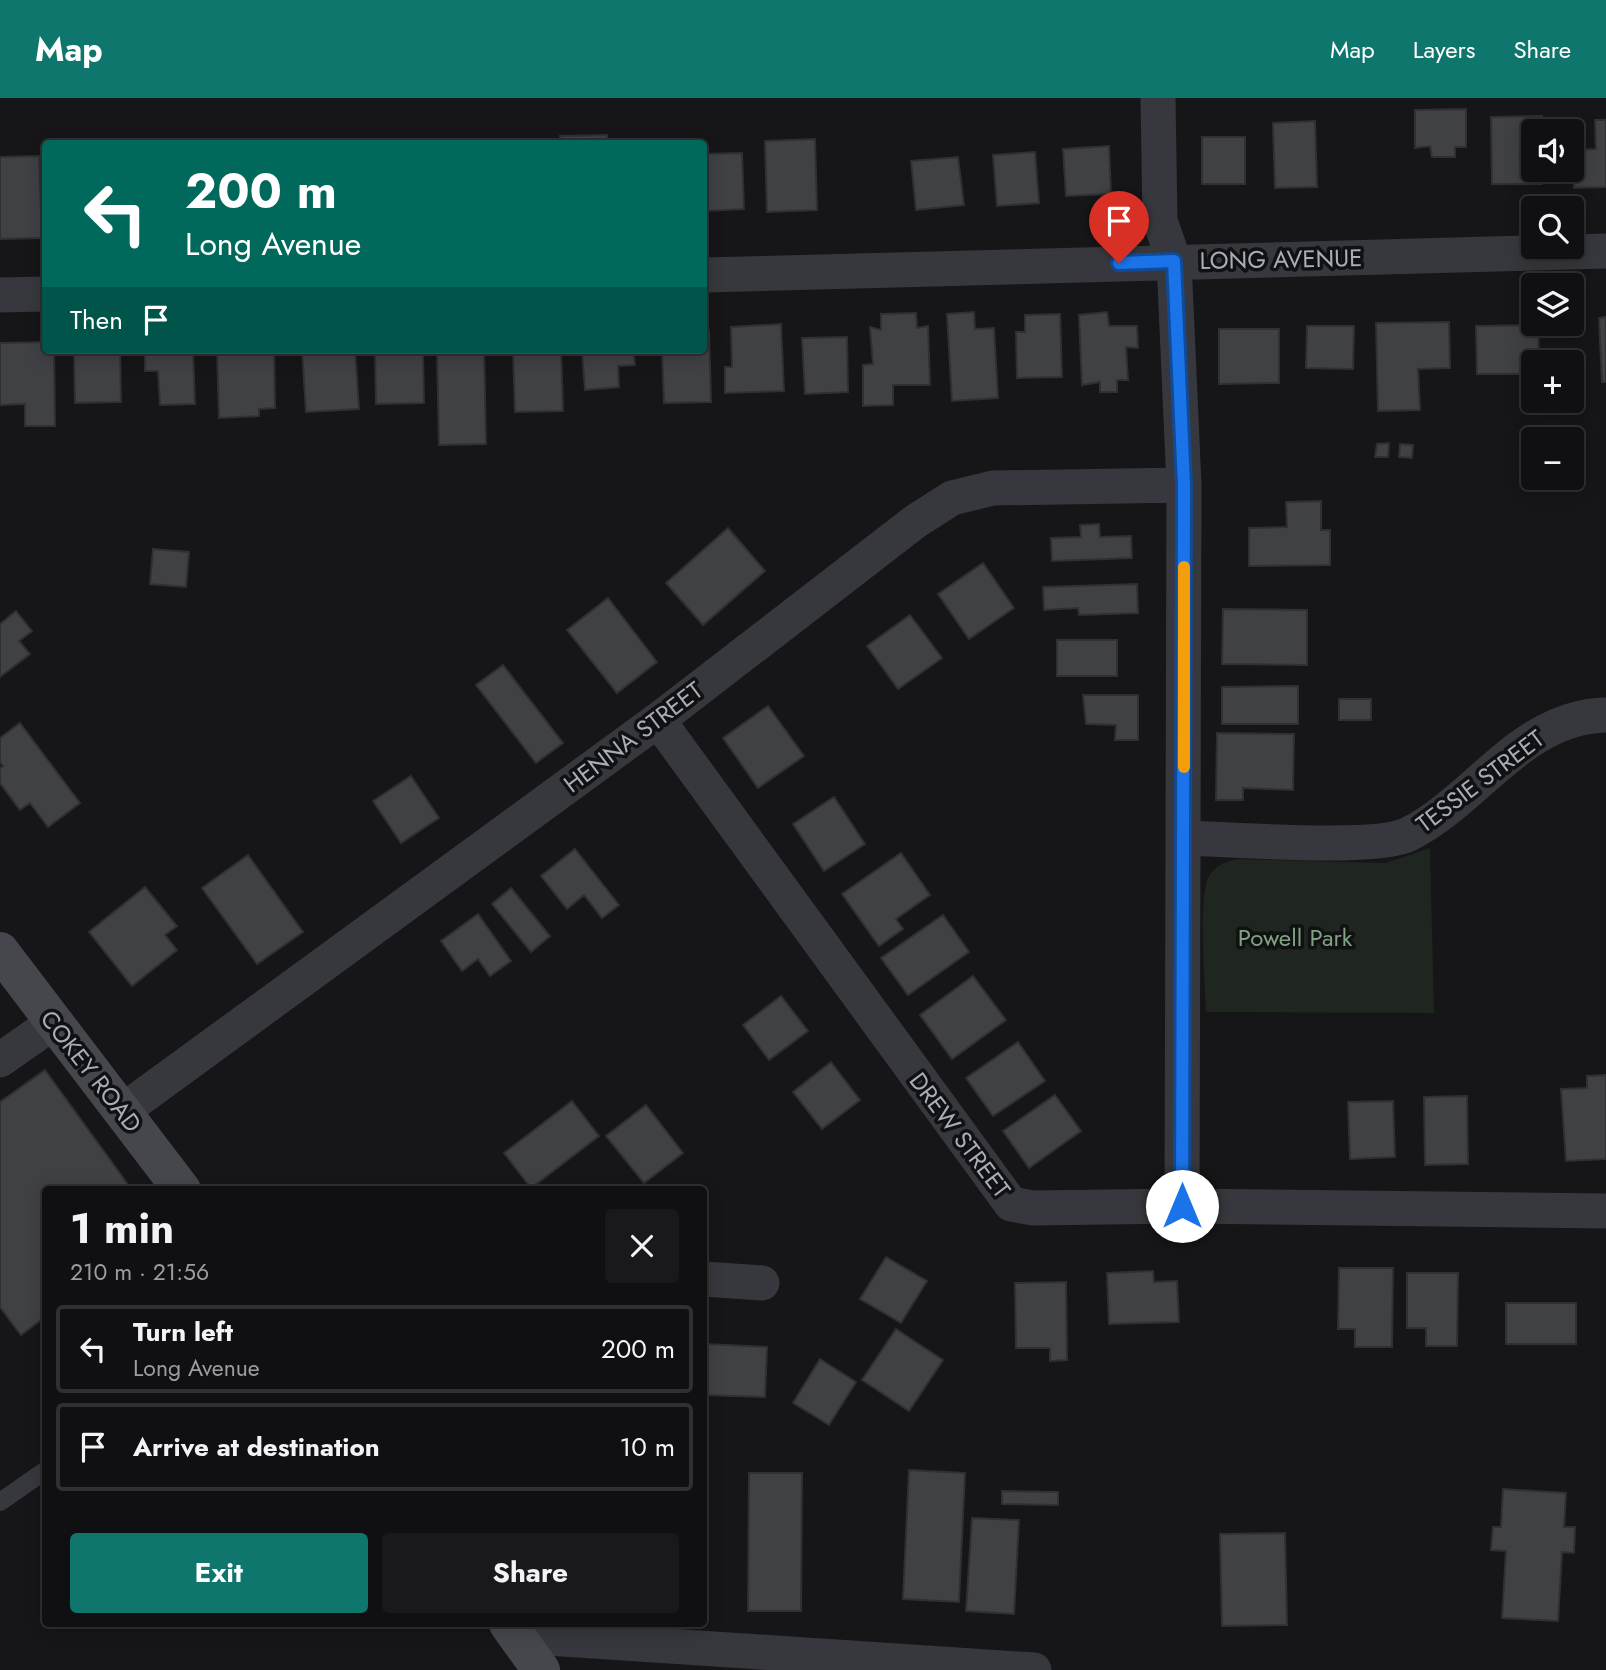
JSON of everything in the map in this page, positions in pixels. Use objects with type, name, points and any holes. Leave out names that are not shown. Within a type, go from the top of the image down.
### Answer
[{"type":"street","points":[[1158,98],[1160,221],[1174,261],[1184,485],[1182,1206]]},
{"type":"street","name":"LONG AVENUE","points":[[707,275],[1606,251]]},
{"type":"street","points":[[0,295],[42,294]]},
{"type":"street","name":"HENNA STREET","points":[[124,1110],[658,720],[916,521],[952,498],[993,488],[1184,485]]},
{"type":"street","name":"TESSIE STREET","points":[[1185,838],[1375,841],[1407,836],[1539,733],[1567,719],[1606,715]]},
{"type":"street","name":"DREW STREET","points":[[658,720],[1011,1203],[1033,1208],[1182,1206],[1606,1211]]},
{"type":"street","name":"COKEY ROAD","points":[[0,951],[53,1023],[124,1110],[179,1186]]},
{"type":"street","points":[[0,1060],[53,1023]]},
{"type":"street","points":[[707,1279],[762,1283]]},
{"type":"street","points":[[513,1630],[723,1650],[1034,1670]]},
{"type":"street","points":[[513,1630],[541,1670]]},
{"type":"street","points":[[656,1670],[723,1650]]},
{"type":"lane","points":[[0,1503],[42,1473]]},
{"type":"green space","name":"Powell Park","points":[[1430,848],[1434,1013],[1206,1012],[1204,901],[1209,876],[1217,867],[1236,859],[1386,863]]},
{"type":"building","points":[[1466,109],[1466,147],[1455,147],[1455,157],[1432,157],[1430,146],[1415,148],[1415,110]]},
{"type":"building","points":[[1542,116],[1542,119],[1521,119],[1521,182],[1542,184],[1492,184],[1491,117]]},
{"type":"building","points":[[1595,120],[1606,120],[1606,187],[1574,188],[1574,182],[1584,182],[1584,150],[1596,149]]},
{"type":"building","points":[[1315,121],[1317,187],[1275,188],[1273,123]]},
{"type":"building","points":[[607,135],[608,140],[560,140],[560,136]]},
{"type":"building","points":[[1202,137],[1245,137],[1245,184],[1202,184]]},
{"type":"building","points":[[815,139],[817,210],[767,212],[765,141]]},
{"type":"building","points":[[1109,146],[1111,194],[1066,196],[1063,149]]},
{"type":"building","points":[[1035,152],[1039,203],[997,206],[993,155]]},
{"type":"building","points":[[742,153],[744,209],[707,211],[707,154]]},
{"type":"building","points":[[39,156],[42,238],[0,239],[0,157]]},
{"type":"building","points":[[958,157],[964,205],[916,210],[911,161]]},
{"type":"building","points":[[974,312],[975,329],[994,328],[998,398],[952,401],[947,314]]},
{"type":"building","points":[[1107,312],[1109,326],[1137,326],[1138,348],[1126,347],[1128,380],[1117,380],[1117,392],[1100,392],[1100,382],[1082,385],[1079,315]]},
{"type":"building","points":[[916,313],[917,328],[928,326],[930,385],[893,385],[893,405],[863,406],[863,365],[873,364],[870,327],[881,330],[881,314]]},
{"type":"building","points":[[1060,314],[1062,377],[1017,378],[1016,332],[1025,332],[1025,315]]},
{"type":"building","points":[[1606,317],[1606,382],[1602,382],[1599,318]]},
{"type":"building","points":[[1449,322],[1450,368],[1418,369],[1420,410],[1378,411],[1376,323]]},
{"type":"building","points":[[781,324],[784,391],[725,393],[725,367],[732,367],[731,327]]},
{"type":"building","points":[[1521,325],[1521,336],[1538,336],[1539,350],[1521,350],[1521,374],[1477,374],[1476,326]]},
{"type":"building","points":[[1307,326],[1354,326],[1353,369],[1306,368]]},
{"type":"building","points":[[1219,329],[1279,329],[1279,383],[1219,384]]},
{"type":"building","points":[[709,330],[711,402],[664,403],[662,354],[707,354]]},
{"type":"building","points":[[847,337],[848,392],[805,394],[802,338]]},
{"type":"building","points":[[42,342],[42,354],[54,354],[55,426],[25,426],[25,404],[0,405],[0,343]]},
{"type":"building","points":[[74,354],[120,354],[121,402],[75,403]]},
{"type":"building","points":[[145,354],[193,354],[195,404],[160,405],[158,371],[145,371]]},
{"type":"building","points":[[217,354],[274,354],[275,408],[259,409],[259,416],[219,418]]},
{"type":"building","points":[[302,354],[355,354],[359,409],[306,412]]},
{"type":"building","points":[[375,354],[423,354],[424,403],[376,404]]},
{"type":"building","points":[[437,354],[484,354],[486,444],[439,445]]},
{"type":"building","points":[[513,354],[561,354],[563,411],[515,412]]},
{"type":"building","points":[[582,354],[634,354],[635,365],[618,366],[619,387],[585,390]]},
{"type":"building","points":[[1389,443],[1388,457],[1375,457],[1377,444]]},
{"type":"building","points":[[1400,444],[1413,445],[1412,458],[1399,457]]},
{"type":"building","points":[[1321,501],[1321,530],[1330,530],[1330,565],[1249,566],[1249,528],[1287,527],[1286,502]]},
{"type":"building","points":[[1099,524],[1100,537],[1131,536],[1132,558],[1052,561],[1051,538],[1081,537],[1080,525]]},
{"type":"building","points":[[728,528],[765,571],[703,625],[666,583]]},
{"type":"building","points":[[153,549],[189,552],[186,587],[150,584]]},
{"type":"building","points":[[983,563],[1014,608],[969,639],[938,594]]},
{"type":"building","points":[[1137,584],[1138,613],[1079,615],[1078,608],[1044,610],[1043,587]]},
{"type":"building","points":[[608,598],[657,662],[617,693],[567,630]]},
{"type":"building","points":[[1223,609],[1307,610],[1307,665],[1222,664]]},
{"type":"building","points":[[16,611],[32,631],[19,641],[30,654],[0,677],[0,624]]},
{"type":"building","points":[[910,615],[942,658],[898,689],[867,646]]},
{"type":"building","points":[[1057,640],[1117,640],[1117,676],[1057,676]]},
{"type":"building","points":[[503,665],[563,743],[536,763],[476,685]]},
{"type":"building","points":[[1298,686],[1298,724],[1222,724],[1222,687]]},
{"type":"building","points":[[1083,695],[1138,695],[1138,740],[1115,740],[1116,725],[1086,724]]},
{"type":"building","points":[[1339,699],[1371,699],[1371,720],[1339,720]]},
{"type":"building","points":[[768,706],[804,756],[758,788],[723,738]]},
{"type":"building","points":[[20,723],[80,803],[48,827],[30,803],[20,810],[0,783],[0,768],[3,766],[0,762],[0,738]]},
{"type":"building","points":[[1217,733],[1294,734],[1293,790],[1243,788],[1243,800],[1216,800]]},
{"type":"building","points":[[411,776],[439,818],[401,843],[373,801]]},
{"type":"building","points":[[834,797],[865,844],[824,871],[793,824]]},
{"type":"building","points":[[575,849],[619,905],[602,918],[584,895],[567,909],[541,876]]},
{"type":"building","points":[[901,853],[930,895],[896,919],[903,929],[879,946],[842,894]]},
{"type":"building","points":[[248,855],[303,932],[257,964],[202,888]]},
{"type":"building","points":[[145,887],[177,926],[165,935],[177,950],[132,986],[89,932]]},
{"type":"building","points":[[511,888],[550,936],[531,952],[492,904]]},
{"type":"building","points":[[478,914],[511,961],[490,976],[478,959],[462,971],[441,941]]},
{"type":"building","points":[[943,915],[969,952],[908,995],[881,958]]},
{"type":"building","points":[[973,976],[1006,1020],[952,1059],[920,1015]]},
{"type":"building","points":[[781,996],[808,1031],[769,1060],[743,1025]]},
{"type":"building","points":[[1018,1042],[1045,1081],[993,1116],[966,1078]]},
{"type":"building","points":[[831,1062],[860,1100],[822,1129],[793,1092]]},
{"type":"building","points":[[45,1070],[129,1186],[42,1186],[42,1319],[21,1335],[0,1307],[0,1102]]},
{"type":"building","points":[[1606,1075],[1606,1159],[1566,1161],[1561,1089],[1587,1088],[1587,1076]]},
{"type":"building","points":[[1055,1095],[1081,1131],[1029,1168],[1003,1131]]},
{"type":"building","points":[[1467,1096],[1468,1164],[1425,1165],[1424,1097]]},
{"type":"building","points":[[572,1101],[599,1136],[534,1186],[529,1186],[504,1153]]},
{"type":"building","points":[[1393,1101],[1395,1157],[1350,1159],[1348,1102]]},
{"type":"building","points":[[646,1105],[683,1153],[644,1183],[606,1136]]},
{"type":"building","points":[[886,1257],[927,1281],[901,1323],[860,1299]]},
{"type":"building","points":[[1339,1268],[1393,1268],[1392,1347],[1355,1347],[1355,1329],[1338,1329]]},
{"type":"building","points":[[1153,1271],[1154,1282],[1177,1281],[1179,1322],[1109,1324],[1107,1273]]},
{"type":"building","points":[[1407,1273],[1458,1273],[1457,1346],[1426,1346],[1426,1328],[1407,1328]]},
{"type":"building","points":[[1066,1282],[1067,1360],[1050,1361],[1050,1348],[1016,1348],[1015,1283]]},
{"type":"building","points":[[1506,1303],[1576,1303],[1576,1344],[1506,1344]]},
{"type":"building","points":[[896,1329],[943,1360],[909,1411],[862,1380]]},
{"type":"building","points":[[707,1344],[767,1347],[765,1397],[707,1395]]},
{"type":"building","points":[[820,1359],[856,1382],[829,1425],[793,1403]]},
{"type":"building","points":[[909,1470],[965,1473],[959,1602],[903,1599]]},
{"type":"building","points":[[749,1473],[802,1473],[801,1611],[748,1611]]},
{"type":"building","points":[[1503,1489],[1566,1493],[1564,1527],[1575,1527],[1574,1553],[1562,1552],[1558,1621],[1502,1618],[1506,1551],[1491,1550],[1493,1527],[1501,1527]]},
{"type":"building","points":[[1002,1491],[1058,1492],[1058,1505],[1002,1504]]},
{"type":"building","points":[[972,1518],[1019,1520],[1014,1614],[966,1611]]},
{"type":"building","points":[[1285,1533],[1287,1625],[1222,1626],[1220,1534]]},
{"type":"slow traffic","points":[[1184,567],[1184,767]]},
{"type":"route","points":[[1119,263],[1174,261],[1184,485],[1182,1206]]}]
